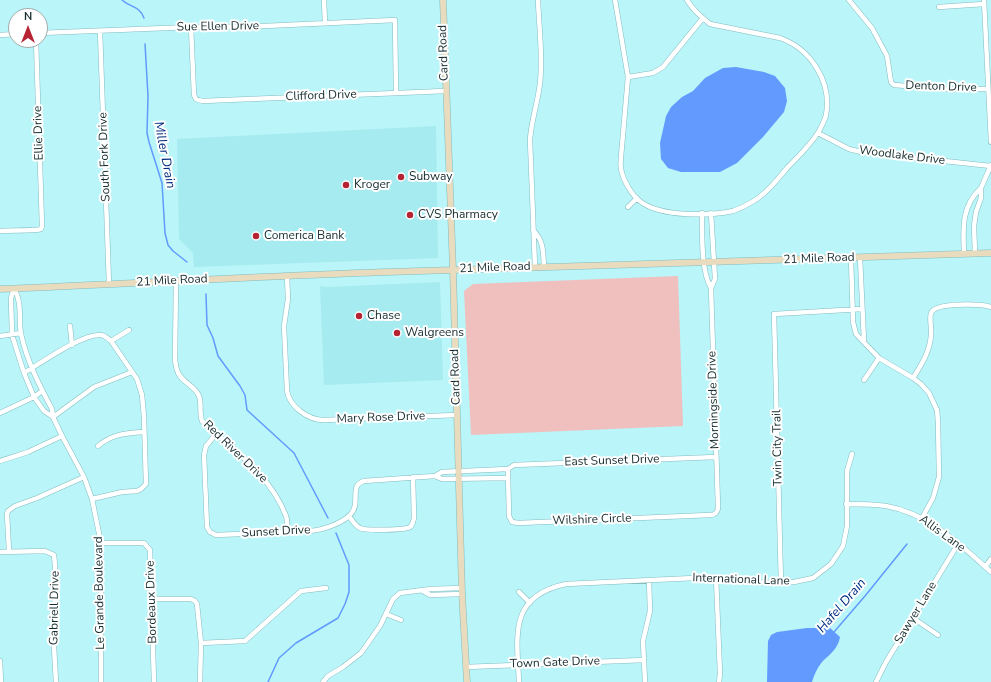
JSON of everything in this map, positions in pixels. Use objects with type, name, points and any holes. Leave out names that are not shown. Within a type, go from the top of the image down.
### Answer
[{"type":"street","points":[[324,0],[325,23]]},
{"type":"street","name":"Card Road","points":[[443,0],[460,479],[461,591],[467,682]]},
{"type":"street","points":[[535,266],[530,140],[540,83],[541,61],[538,0]]},
{"type":"street","points":[[615,0],[628,77],[621,157],[621,169],[626,183],[640,202],[664,211],[680,213],[734,211],[754,201],[767,191],[818,133],[826,115],[826,93],[819,71],[798,46],[780,38],[710,24],[693,9],[687,0]]},
{"type":"street","name":"Denton Drive","points":[[849,0],[872,28],[887,56],[891,82],[894,85],[946,89],[988,89]]},
{"type":"street","points":[[939,7],[984,2],[991,142]]},
{"type":"street","points":[[628,77],[653,73],[663,67],[703,18]]},
{"type":"street","name":"Sue Ellen Drive","points":[[48,33],[191,27],[243,27],[395,20],[396,92]]},
{"type":"street","name":"Clifford Drive","points":[[191,27],[194,95],[196,100],[202,101],[446,91]]},
{"type":"street","name":"South Fork Drive","points":[[100,31],[109,284]]},
{"type":"street","name":"Ellie Drive","points":[[0,231],[28,229],[37,230],[41,229],[42,226],[36,48]]},
{"type":"street","name":"Woodlake Drive","points":[[818,133],[849,149],[862,152],[991,166]]},
{"type":"street","points":[[975,254],[974,226],[976,212],[981,188],[991,166]]},
{"type":"street","points":[[964,254],[963,228],[967,210],[973,195],[981,188]]},
{"type":"street","points":[[628,207],[637,198]]},
{"type":"street","points":[[967,210],[976,212]]},
{"type":"street","name":"Morningside Drive","points":[[702,213],[704,263],[706,279],[711,288],[718,507],[716,512]]},
{"type":"street","name":"Morningside Drive","points":[[711,288],[715,280],[712,213]]},
{"type":"street","points":[[533,230],[539,236],[542,245],[544,266]]},
{"type":"street","name":"21 Mile Road","points":[[0,289],[535,266],[714,263],[991,253]]},
{"type":"street","points":[[850,258],[853,322],[856,334],[864,340]]},
{"type":"street","points":[[860,258],[864,340],[868,348],[879,358],[914,378],[929,393],[936,410],[938,422],[940,477],[922,518]]},
{"type":"street","name":"Mary Rose Drive","points":[[287,276],[288,299],[284,326],[287,394],[292,403],[307,416],[316,420],[324,420],[457,415]]},
{"type":"street","name":"Red River Drive","points":[[176,281],[175,361],[179,375],[196,391],[199,397],[202,422],[260,474],[269,486],[286,517],[287,532]]},
{"type":"street","points":[[851,287],[861,287]]},
{"type":"street","name":"Le Grande Boulevard","points":[[14,288],[19,298],[21,333],[32,369],[52,409],[62,436],[84,477],[92,499],[101,543],[101,682]]},
{"type":"street","name":"Le Grande Boulevard","points":[[14,288],[11,298],[12,335],[24,373],[34,397],[44,411],[54,417]]},
{"type":"street","points":[[914,378],[927,354],[931,335],[930,314],[935,309],[940,307],[970,305],[991,307]]},
{"type":"street","points":[[852,309],[862,309]]},
{"type":"street","name":"Twin City Trail","points":[[781,583],[774,314],[852,309]]},
{"type":"street","points":[[70,326],[72,344]]},
{"type":"street","points":[[111,341],[129,330]]},
{"type":"street","points":[[0,336],[21,333]]},
{"type":"street","points":[[24,373],[72,344],[94,335],[106,336],[111,341],[137,379],[142,395],[147,480],[144,487],[137,490],[92,499]]},
{"type":"street","points":[[864,380],[879,358]]},
{"type":"street","points":[[54,417],[94,387],[118,379],[132,372]]},
{"type":"street","points":[[0,413],[34,397],[42,391]]},
{"type":"street","points":[[98,446],[110,437],[144,432]]},
{"type":"street","name":"Sunset Drive","points":[[216,434],[206,446],[204,455],[206,524],[208,530],[216,535],[310,531],[323,529],[350,516]]},
{"type":"street","points":[[0,461],[28,452],[62,436]]},
{"type":"street","name":"International Lane","points":[[518,682],[517,636],[524,610],[536,597],[550,588],[566,584],[649,580],[716,578],[744,582],[781,583],[813,578],[831,564],[843,546],[847,526],[847,471],[852,454]]},
{"type":"street","name":"East Sunset Drive","points":[[459,471],[508,469],[511,466],[516,465],[716,457]]},
{"type":"street","points":[[413,477],[414,518],[410,527],[363,529],[357,526],[350,516],[354,510],[356,502],[356,488],[358,484],[364,481],[413,477],[435,476],[442,479],[508,478],[508,469]]},
{"type":"street","points":[[435,476],[442,472],[459,471]]},
{"type":"street","points":[[0,552],[9,551],[8,511],[15,506],[84,477]]},
{"type":"street","name":"Wilshire Circle","points":[[508,478],[509,516],[510,520],[515,522],[710,515],[716,512]]},
{"type":"street","name":"Allis Lane","points":[[846,504],[887,506],[922,518],[935,526],[991,572]]},
{"type":"street","name":"Bordeaux Drive","points":[[101,543],[138,542],[144,543],[148,547],[151,556],[154,682]]},
{"type":"street","name":"Sawyer Lane","points":[[876,682],[886,662],[958,544]]},
{"type":"street","name":"Gabriell Drive","points":[[9,551],[45,551],[54,555],[54,647],[56,682]]},
{"type":"street","points":[[985,567],[991,559]]},
{"type":"street","points":[[716,578],[720,674],[719,682]]},
{"type":"street","points":[[645,682],[643,641],[650,610],[649,580]]},
{"type":"street","points":[[201,643],[245,641],[301,591],[326,588]]},
{"type":"street","points":[[323,682],[328,676],[361,653],[370,643],[393,599],[400,593],[431,589],[461,591]]},
{"type":"street","points":[[519,592],[530,603]]},
{"type":"street","points":[[152,599],[191,599],[195,601],[198,607],[201,643],[200,682]]},
{"type":"street","points":[[386,614],[401,620]]},
{"type":"street","points":[[913,618],[938,635]]},
{"type":"street","name":"Town Gate Drive","points":[[466,667],[644,660]]},
{"type":"street","points":[[0,661],[1,682]]},
{"type":"shaded area","points":[[436,126],[438,258],[194,267],[193,253],[179,239],[177,139]]},
{"type":"shaded area","points":[[678,276],[683,426],[471,435],[464,291],[473,284]]},
{"type":"shaded area","points":[[440,282],[443,380],[324,385],[320,286],[328,287]]},
{"type":"water","points":[[736,67],[764,72],[775,76],[785,88],[787,101],[784,112],[763,137],[737,163],[720,172],[681,172],[668,168],[661,159],[660,143],[666,116],[671,107],[682,97],[693,91],[705,78],[723,68]]},
{"type":"water","points":[[807,628],[830,628],[840,637],[836,648],[822,662],[812,682],[767,682],[768,641],[771,635],[777,632]]},
{"type":"waterway","name":"Miller Drain","points":[[122,0],[140,11],[144,18]]},
{"type":"waterway","name":"Miller Drain","points":[[145,44],[148,96],[147,133],[162,183],[165,233],[168,245],[187,262]]},
{"type":"waterway","name":"Miller Drain","points":[[206,294],[207,325],[213,338],[218,356],[245,395],[247,410],[294,453],[328,518]]},
{"type":"waterway","name":"Miller Drain","points":[[268,682],[279,658],[296,643],[338,618],[345,604],[349,592],[349,565],[336,533]]},
{"type":"waterway","name":"Hafel Drain","points":[[834,632],[907,544]]},
{"type":"place","name":"Subway","points":[[401,177]]},
{"type":"place","name":"Kroger","points":[[346,185]]},
{"type":"place","name":"CVS Pharmacy","points":[[410,215]]},
{"type":"place","name":"Comerica Bank","points":[[256,236]]},
{"type":"place","name":"Chase","points":[[359,316]]},
{"type":"place","name":"Walgreens","points":[[397,333]]}]
